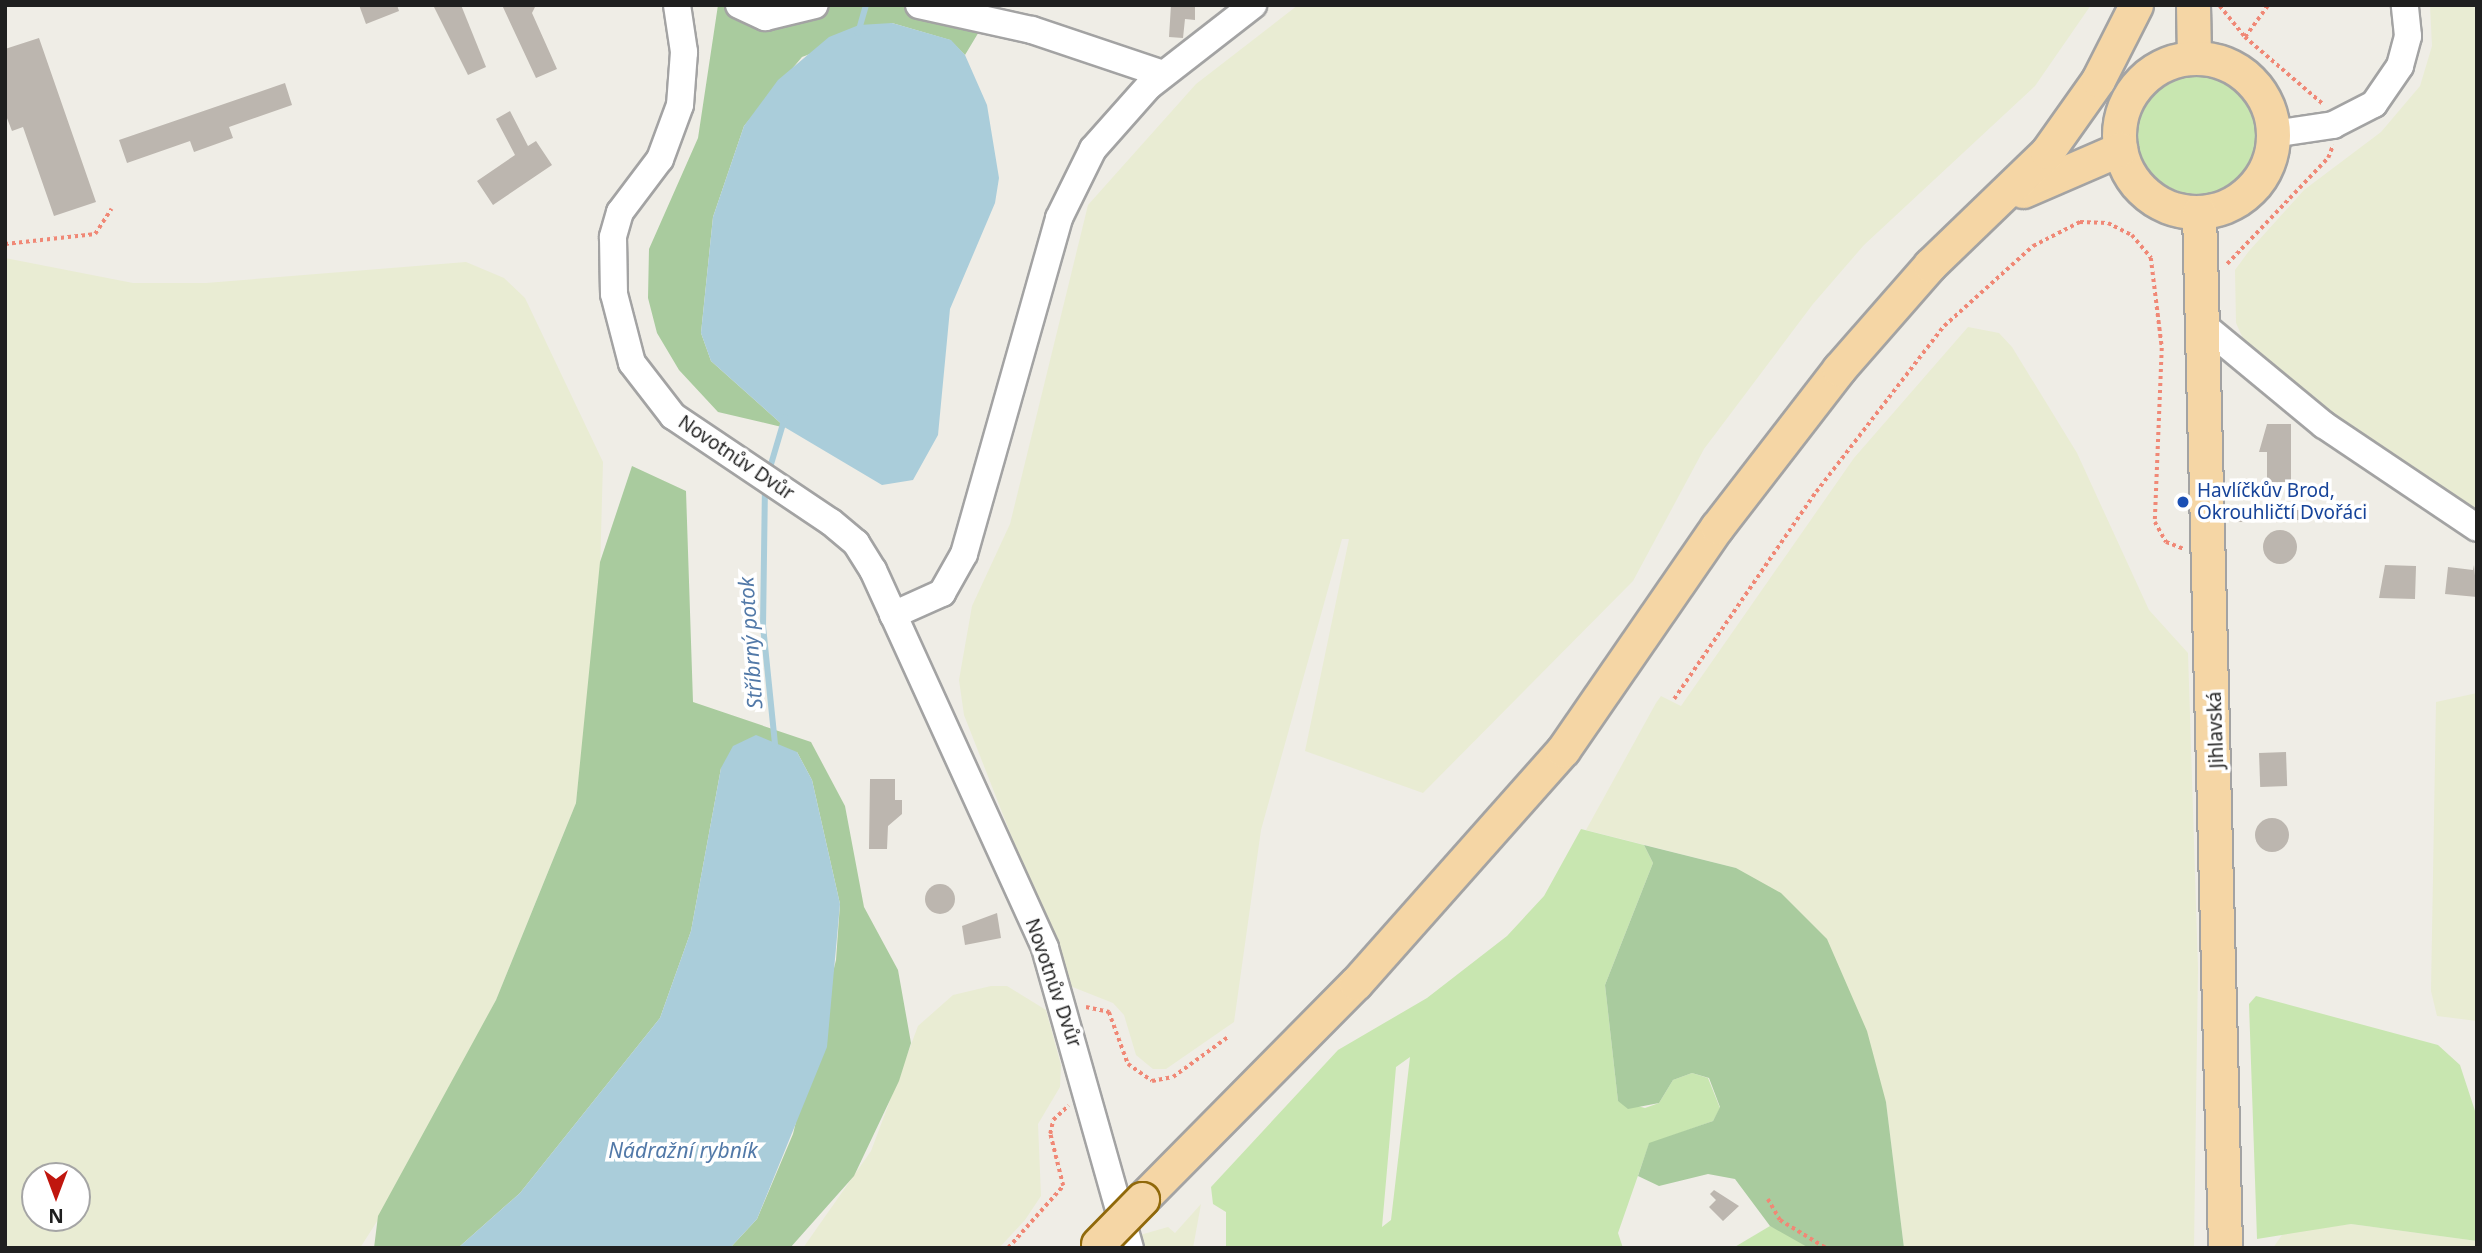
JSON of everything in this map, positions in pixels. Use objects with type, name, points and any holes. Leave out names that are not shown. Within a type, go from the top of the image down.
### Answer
[{"type":"main road","points":[[1107,1247],[1142,1199],[1356,983],[1563,750],[1717,527],[1839,369],[1930,265],[1988,213],[2074,117],[2136,5]]},
{"type":"main road","points":[[2193,5],[2194,58]]},
{"type":"main road","points":[[2194,58],[2221,62],[2254,84],[2273,134],[2269,160],[2247,193],[2199,212],[2171,209],[2147,195],[2129,175],[2120,149],[2120,120],[2131,93],[2152,71],[2194,58]]},
{"type":"main road","points":[[1988,213],[2058,173],[2120,149]]},
{"type":"main road","name":"Jihlavská","points":[[2199,212],[2210,548],[2225,1248]]},
{"type":"street","name":"Novotnův Dvůr","points":[[677,5],[684,76],[677,116],[660,159],[620,212],[613,237],[614,294],[632,363],[673,416],[856,543],[892,615],[1045,948],[1067,1014],[1089,1096],[1107,1247]]},
{"type":"street","points":[[739,5],[765,17],[815,5]]},
{"type":"street","points":[[919,5],[1032,30],[1163,74]]},
{"type":"street","points":[[892,615],[932,599],[953,577],[1059,218],[1093,149],[1163,74],[1253,5]]},
{"type":"street","points":[[2273,134],[2329,126],[2362,113],[2394,80],[2407,36],[2405,5]]},
{"type":"street","points":[[2203,325],[2324,425],[2477,528]]},
{"type":"path","points":[[2220,5],[2245,37],[2320,99],[2329,126],[2330,155],[2231,257],[2225,273]]},
{"type":"path","points":[[2245,37],[2268,5]]},
{"type":"path","points":[[5,244],[95,234],[111,209]]},
{"type":"path","points":[[1674,699],[1816,492],[1944,326],[2033,246],[2080,222],[2108,223],[2132,236],[2151,258],[2162,348],[2154,442],[2157,530],[2174,547],[2210,548]]},
{"type":"path","points":[[1067,1014],[1092,1006],[1109,1012],[1128,1064],[1152,1081],[1173,1077],[1227,1037]]},
{"type":"path","points":[[1008,1248],[1063,1186],[1053,1120],[1089,1096]]},
{"type":"path","points":[[1768,1199],[1780,1220],[1826,1248]]},
{"type":"green space","points":[[718,5],[995,5],[965,55],[950,40],[892,23],[802,57],[744,126],[713,217],[701,333],[711,361],[786,428],[718,412],[679,370],[657,333],[648,298],[649,249],[698,138]]},
{"type":"green space","points":[[1298,5],[2091,5],[2035,86],[1864,245],[1813,304],[1704,449],[1633,581],[1423,793],[1305,751],[1349,539],[1342,539],[1261,830],[1234,1022],[1166,1069],[1153,1069],[1136,1055],[1124,1015],[1113,1003],[1070,986],[964,715],[959,680],[972,606],[1010,524],[1088,205],[1196,84]]},
{"type":"green space","points":[[2430,5],[2477,5],[2477,513],[2333,422],[2248,350],[2236,323],[2235,270],[2249,251],[2304,190],[2381,132],[2420,86],[2432,46]]},
{"type":"green space","points":[[2197,74],[2220,78],[2240,91],[2253,111],[2257,134],[2253,157],[2240,177],[2220,190],[2197,194],[2174,190],[2154,177],[2141,157],[2137,134],[2141,111],[2154,91],[2174,78]]},
{"type":"green space","points":[[5,258],[133,283],[206,283],[466,262],[504,278],[525,298],[603,462],[599,610],[576,803],[496,1000],[406,1176],[360,1248],[5,1248]]},
{"type":"green space","points":[[1968,327],[1999,333],[2012,347],[2077,453],[2149,610],[2188,653],[2198,968],[2194,1248],[1904,1248],[1886,1102],[1736,868],[1586,830],[1661,696],[1681,706],[1854,458]]},
{"type":"green space","points":[[632,466],[686,491],[693,702],[811,742],[845,806],[864,907],[898,970],[911,1043],[899,1081],[854,1176],[790,1248],[730,1248],[757,1219],[793,1134],[836,960],[840,904],[812,780],[797,752],[721,768],[691,931],[660,1018],[520,1193],[458,1248],[374,1248],[378,1216],[496,1000],[576,803],[600,562]]},
{"type":"green space","points":[[2477,693],[2477,1021],[2437,1016],[2431,991],[2436,702]]},
{"type":"green space","points":[[1581,829],[1644,845],[1653,863],[1605,985],[1618,1101],[1645,1108],[1659,1103],[1673,1080],[1692,1073],[1708,1078],[1720,1108],[1713,1121],[1649,1144],[1618,1233],[1623,1248],[1226,1248],[1226,1212],[1213,1204],[1211,1187],[1338,1050],[1427,998],[1507,936],[1544,896]],"holes":[[[1410,1057],[1391,1220],[1382,1227],[1396,1067]]]},
{"type":"green space","points":[[1644,845],[1736,868],[1781,893],[1827,939],[1867,1031],[1886,1102],[1904,1248],[1809,1248],[1770,1226],[1735,1179],[1708,1174],[1659,1186],[1638,1176],[1649,1143],[1713,1121],[1720,1107],[1709,1078],[1692,1073],[1673,1080],[1659,1103],[1628,1109],[1618,1101],[1605,985],[1653,863]]},
{"type":"green space","points":[[991,986],[1007,986],[1046,1010],[1061,1065],[1060,1087],[1038,1124],[1041,1196],[1025,1220],[999,1248],[803,1248],[871,1151],[918,1026],[953,995]]},
{"type":"green space","points":[[2256,996],[2438,1045],[2460,1065],[2477,1117],[2477,1241],[2351,1224],[2257,1239],[2249,1004]]},
{"type":"green space","points":[[1201,1204],[1193,1248],[1143,1248],[1140,1235],[1168,1227],[1175,1233]]},
{"type":"green space","points":[[2351,1224],[2477,1241],[2477,1248],[2273,1248],[2284,1232]]},
{"type":"green space","points":[[1770,1226],[1792,1236],[1809,1248],[1733,1248]]},
{"type":"water","points":[[892,23],[951,40],[965,55],[987,105],[999,178],[995,203],[950,309],[938,435],[913,480],[882,485],[786,428],[711,361],[701,333],[713,217],[744,126],[778,80],[829,37],[859,25]]},
{"type":"water","name":"Nádražní rybník","points":[[756,735],[797,752],[812,780],[840,904],[827,1047],[757,1219],[730,1248],[458,1248],[520,1193],[660,1018],[691,931],[721,768],[733,746]]},
{"type":"building","points":[[359,5],[397,5],[399,11],[366,24]]},
{"type":"building","points":[[433,5],[461,5],[486,67],[468,75]]},
{"type":"building","points":[[502,5],[536,5],[532,13],[557,69],[536,78]]},
{"type":"building","points":[[1171,5],[1195,5],[1195,20],[1185,19],[1183,38],[1169,37]]},
{"type":"building","points":[[39,38],[96,202],[54,216],[23,127],[12,131],[5,113],[5,49]]},
{"type":"building","points":[[285,83],[292,105],[229,127],[233,138],[194,152],[190,141],[127,163],[119,140]]},
{"type":"building","points":[[510,111],[528,146],[536,141],[552,165],[493,205],[477,181],[515,155],[496,119]]},
{"type":"building","points":[[2267,424],[2291,424],[2291,482],[2267,482],[2267,452],[2259,452]]},
{"type":"building","points":[[2270,510],[2299,510],[2299,520],[2270,520]]},
{"type":"building","points":[[2236,512],[2253,512],[2253,522],[2236,522]]},
{"type":"building","points":[[2280,530],[2292,535],[2297,547],[2292,559],[2280,564],[2268,559],[2263,547],[2268,535]]},
{"type":"building","points":[[2385,565],[2416,566],[2415,599],[2379,598]]},
{"type":"building","points":[[2474,565],[2477,597],[2445,594],[2448,567],[2473,570]]},
{"type":"building","points":[[2286,752],[2287,786],[2260,787],[2259,753]]},
{"type":"building","points":[[870,779],[895,779],[895,800],[902,800],[902,814],[888,826],[887,849],[869,849]]},
{"type":"building","points":[[2272,818],[2284,823],[2289,835],[2284,847],[2272,852],[2260,847],[2255,835],[2260,823]]},
{"type":"building","points":[[940,884],[946,885],[954,893],[954,905],[946,913],[940,914],[934,913],[926,905],[925,899],[926,893],[934,885]]},
{"type":"building","points":[[997,913],[1001,938],[965,945],[962,926]]},
{"type":"building","points":[[1714,1190],[1739,1206],[1723,1221],[1709,1207],[1716,1200],[1710,1194]]},
{"type":"waterway","name":"Stříbrný potok","points":[[858,33],[866,5]]},
{"type":"waterway","name":"Stříbrný potok","points":[[769,471],[785,417]]},
{"type":"waterway","name":"Stříbrný potok","points":[[765,484],[763,626],[775,745]]},
{"type":"place","name":"Havlíčkův Brod, Okrouhličtí Dvořáci","points":[[2183,502]]}]
